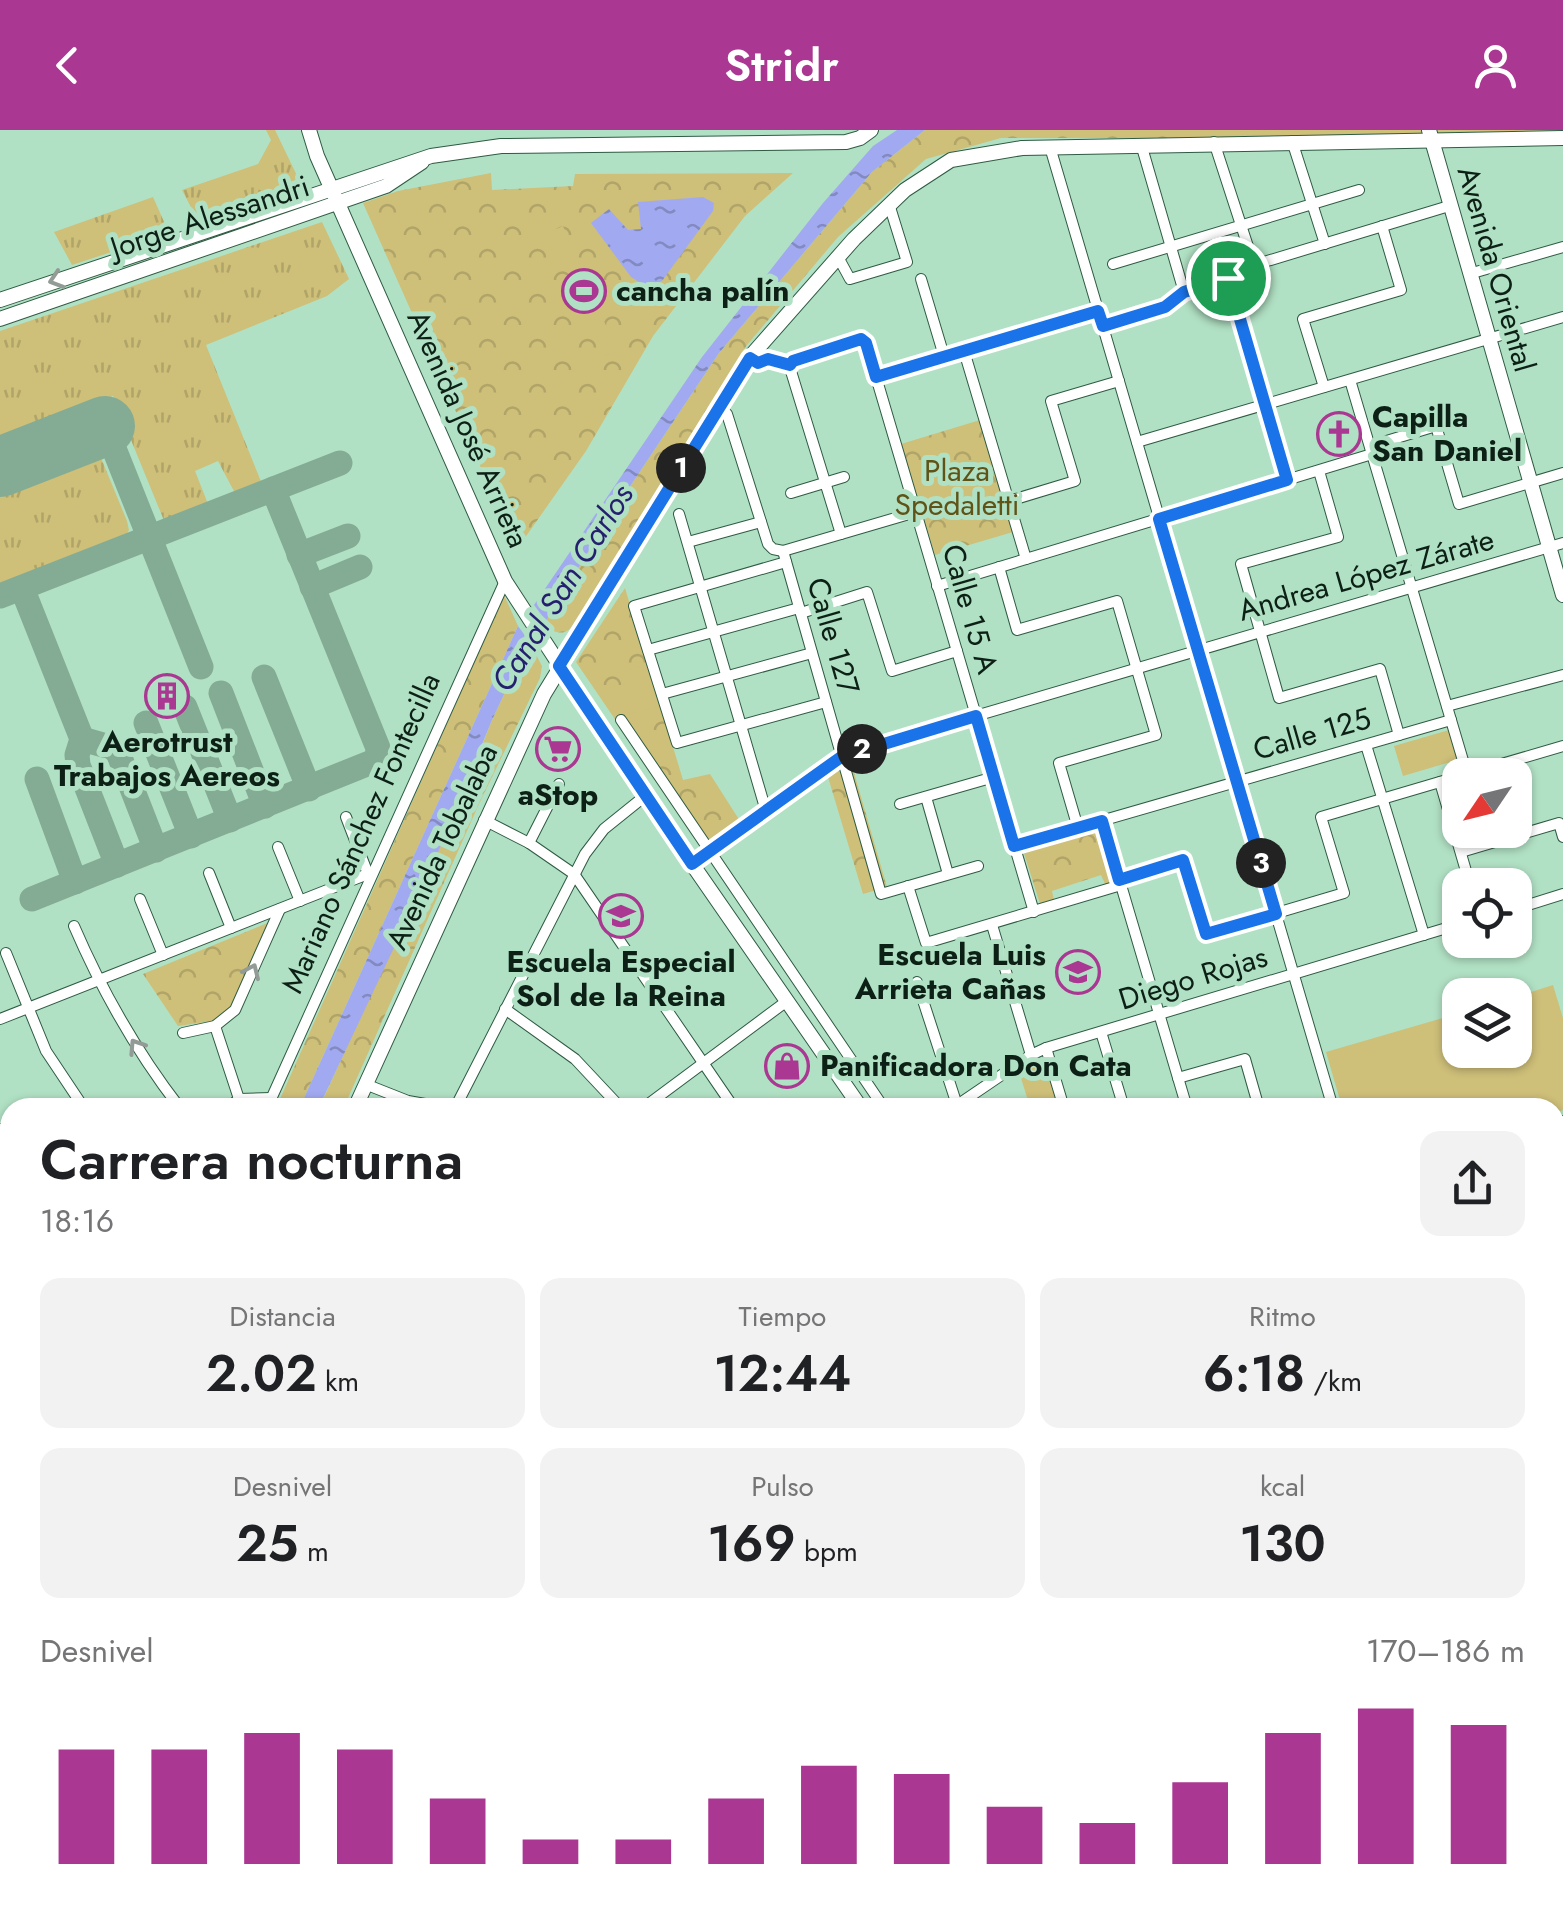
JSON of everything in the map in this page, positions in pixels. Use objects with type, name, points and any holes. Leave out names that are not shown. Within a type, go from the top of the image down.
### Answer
[{"type":"main road","name":"Avenida José Arrieta","points":[[296,130],[317,156]]},
{"type":"main road","name":"Avenida José Arrieta","points":[[308,130],[505,582],[645,796],[854,1098]]},
{"type":"main road","name":"Jorge Alessandri","points":[[0,318],[335,196],[430,156],[501,146],[865,134]]},
{"type":"main road","name":"Avenida Tobalaba","points":[[359,1098],[484,820],[559,666],[750,358],[888,204],[951,160],[1050,146],[1430,135],[1563,138]]},
{"type":"main road","name":"Avenida Oriental","points":[[1430,135],[1530,483],[1556,545],[1563,595]]},
{"type":"main road","name":"Jorge Alessandri","points":[[0,300],[335,196]]},
{"type":"street","points":[[1292,140],[1325,244]]},
{"type":"street","points":[[1214,142],[1254,265]]},
{"type":"street","points":[[1141,144],[1184,292]]},
{"type":"street","points":[[1050,146],[1329,1098]]},
{"type":"street","points":[[1113,264],[1360,190]]},
{"type":"street","points":[[838,257],[850,280],[907,262],[888,204]]},
{"type":"street","points":[[1287,480],[1228,278],[1230,272],[1449,206]]},
{"type":"street","points":[[1324,387],[1303,319],[1400,290],[1382,226]]},
{"type":"street","points":[[1469,274],[1563,247]]},
{"type":"street","points":[[1103,326],[1165,307],[1184,292],[1228,278]]},
{"type":"street","points":[[921,279],[944,356]]},
{"type":"street","points":[[876,377],[1098,311]]},
{"type":"street","points":[[1137,442],[1563,317]]},
{"type":"street","name":"Calle 15 A","points":[[790,365],[861,339],[866,343],[1034,912]]},
{"type":"street","points":[[964,351],[1026,559]]},
{"type":"street","points":[[750,358],[758,363],[768,359],[790,365],[841,534]]},
{"type":"street","points":[[1350,380],[1460,758]]},
{"type":"street","points":[[1009,501],[1075,482],[1051,401],[1119,381]]},
{"type":"street","name":"Calle 127","points":[[718,408],[727,414],[768,544],[785,557],[880,894],[908,886]]},
{"type":"street","points":[[938,586],[1287,480],[1436,426],[1459,504],[1563,473]]},
{"type":"street","points":[[1318,470],[1338,537],[1241,564],[1279,698],[1380,669],[1399,735]]},
{"type":"street","points":[[791,494],[844,477]]},
{"type":"street","points":[[826,702],[678,743],[634,606],[701,587],[841,534],[916,512]]},
{"type":"street","points":[[679,514],[766,811]]},
{"type":"street","points":[[688,542],[761,522]]},
{"type":"street","name":"Andrea López Zárate","points":[[692,864],[841,757],[1556,545]]},
{"type":"street","points":[[999,567],[1018,630],[1117,601],[1156,735],[1059,763],[1078,828]]},
{"type":"street","name":"Mariano Sánchez Fontecilla","points":[[271,1098],[505,582]]},
{"type":"street","points":[[648,650],[867,592],[892,671],[957,651]]},
{"type":"street","points":[[662,694],[812,653]]},
{"type":"street","points":[[1447,706],[1563,674]]},
{"type":"street","points":[[620,720],[877,1098]]},
{"type":"street","name":"Calle 125","points":[[1014,846],[1451,720]]},
{"type":"street","points":[[1366,745],[1424,934]]},
{"type":"street","points":[[1522,758],[1563,746]]},
{"type":"street","points":[[900,804],[994,777]]},
{"type":"street","points":[[978,866],[908,886],[926,943],[1034,912],[1183,860],[1206,934],[1344,893],[1321,817],[1440,782],[1465,868]]},
{"type":"street","points":[[529,843],[559,784]]},
{"type":"street","points":[[457,1098],[574,874],[604,829],[645,796]]},
{"type":"street","points":[[926,797],[948,874]]},
{"type":"street","points":[[0,1019],[371,873],[346,817]]},
{"type":"street","points":[[484,820],[529,843],[574,874],[727,1098]]},
{"type":"street","points":[[1102,821],[1184,1098]]},
{"type":"street","points":[[1460,852],[1559,824],[1563,837]]},
{"type":"street","points":[[278,847],[300,901]]},
{"type":"street","points":[[209,873],[231,928]]},
{"type":"street","points":[[1532,904],[1563,894]]},
{"type":"street","points":[[140,899],[163,955]]},
{"type":"street","points":[[183,1033],[215,1026],[235,1010],[280,909]]},
{"type":"street","points":[[992,925],[1031,1055]]},
{"type":"street","points":[[74,926],[98,981],[136,1046],[173,1098]]},
{"type":"street","name":"Diego Rojas","points":[[967,1098],[1046,1048],[1442,929]]},
{"type":"street","points":[[6,953],[49,1058],[77,1098]]},
{"type":"street","points":[[916,982],[952,1098]]},
{"type":"street","points":[[656,1098],[787,1001]]},
{"type":"street","points":[[505,1010],[576,1060],[612,1098]]},
{"type":"street","points":[[215,1026],[239,1098]]},
{"type":"street","points":[[1102,1032],[1121,1098]]},
{"type":"street","points":[[1046,1048],[1061,1098]]},
{"type":"street","points":[[1178,1078],[1245,1059],[1256,1098]]},
{"type":"street","points":[[365,1084],[400,1098]]},
{"type":"green space","points":[[266,130],[275,130],[301,184],[203,221],[197,219],[182,190],[258,164],[271,140]]},
{"type":"green space","points":[[925,130],[1563,130],[1218,138],[1001,138],[926,159],[838,237],[747,345],[579,620],[564,632],[547,627],[546,621],[603,527],[719,353],[872,172]]},
{"type":"green space","points":[[491,173],[492,190],[573,186],[575,174],[793,173],[745,216],[653,336],[586,451],[517,549],[363,203],[398,191]]},
{"type":"green space","points":[[153,197],[169,233],[72,265],[54,232]]},
{"type":"green space","points":[[322,222],[349,279],[327,296],[206,345],[262,484],[236,495],[218,461],[195,471],[208,504],[165,523],[113,396],[0,440],[0,331]]},
{"type":"green space","name":"cancha palín","points":[[563,226],[617,351],[605,356],[551,231]]},
{"type":"green space","name":"Plaza Spedaletti","points":[[980,420],[1013,532],[935,555],[901,444]]},
{"type":"green space","points":[[90,449],[99,453],[127,521],[129,530],[125,537],[0,586],[0,485]]},
{"type":"green space","points":[[625,588],[683,780],[710,774],[740,821],[702,847],[576,662]]},
{"type":"green space","points":[[504,595],[518,626],[304,1098],[280,1098]]},
{"type":"green space","points":[[529,641],[542,666],[540,678],[479,804],[348,1098],[324,1098],[464,792]]},
{"type":"green space","points":[[644,665],[656,707],[629,714],[618,672]]},
{"type":"green space","points":[[1449,730],[1456,758],[1442,758],[1442,764],[1403,776],[1394,746]]},
{"type":"green space","points":[[851,762],[887,887],[863,894],[828,777]]},
{"type":"green space","points":[[1099,826],[1117,882],[1106,886],[1101,875],[1052,891],[1054,900],[1040,904],[1023,850]]},
{"type":"green space","points":[[270,922],[231,1007],[213,1021],[178,1026],[143,974]]},
{"type":"green space","points":[[1553,985],[1563,1018],[1563,1098],[1339,1098],[1326,1052],[1442,1018],[1442,1068],[1532,1068],[1532,992]]},
{"type":"green space","points":[[1047,1058],[1059,1098],[1027,1098],[1020,1075]]},
{"type":"water","name":"Canal San Carlos","points":[[897,130],[925,130],[872,172],[719,353],[603,527],[546,621],[534,605],[702,357],[823,203],[873,146]]},
{"type":"water","points":[[703,197],[714,203],[713,211],[662,281],[647,287],[631,277],[591,223],[609,209],[628,230],[641,229],[638,202]]},
{"type":"water","points":[[518,626],[529,641],[432,867],[323,1098],[304,1098]]},
{"type":"taxiway","points":[[105,426],[201,667]]},
{"type":"taxiway","points":[[0,596],[340,463]]},
{"type":"taxiway","points":[[32,899],[377,760],[378,748],[273,489]]},
{"type":"taxiway","points":[[299,555],[348,536]]},
{"type":"taxiway","points":[[312,587],[360,567]]},
{"type":"taxiway","points":[[22,588],[82,739],[78,765],[117,865]]},
{"type":"taxiway","points":[[264,677],[309,789]]},
{"type":"taxiway","points":[[221,693],[265,806]]},
{"type":"taxiway","points":[[185,707],[230,820]]},
{"type":"taxiway","points":[[146,723],[191,836]]},
{"type":"taxiway","points":[[82,739],[110,747],[119,755],[156,850]]},
{"type":"taxiway","points":[[37,779],[75,882]]},
{"type":"runway","points":[[0,467],[105,426]]},
{"type":"place","name":"cancha palín","points":[[584,291]]},
{"type":"place","name":"Capilla San Daniel","points":[[1339,434]]},
{"type":"place","name":"Aerotrust Trabajos Aereos","points":[[167,696]]},
{"type":"place","name":"aStop","points":[[558,749]]},
{"type":"place","name":"Escuela Especial Sol de la Reina","points":[[621,916]]},
{"type":"place","name":"Escuela Luis Arrieta Cañas","points":[[1078,972]]},
{"type":"place","name":"Panificadora Don Cata","points":[[787,1066]]},
{"type":"route","points":[[1228,278],[1287,480],[1159,519],[1276,914],[1206,934],[1183,860],[1119,880],[1102,821],[1014,846],[976,716],[841,757],[692,864],[559,666],[750,358],[758,363],[768,359],[790,365],[861,339],[866,343],[876,377],[1098,311],[1103,326],[1165,307],[1184,292],[1228,278]]}]
